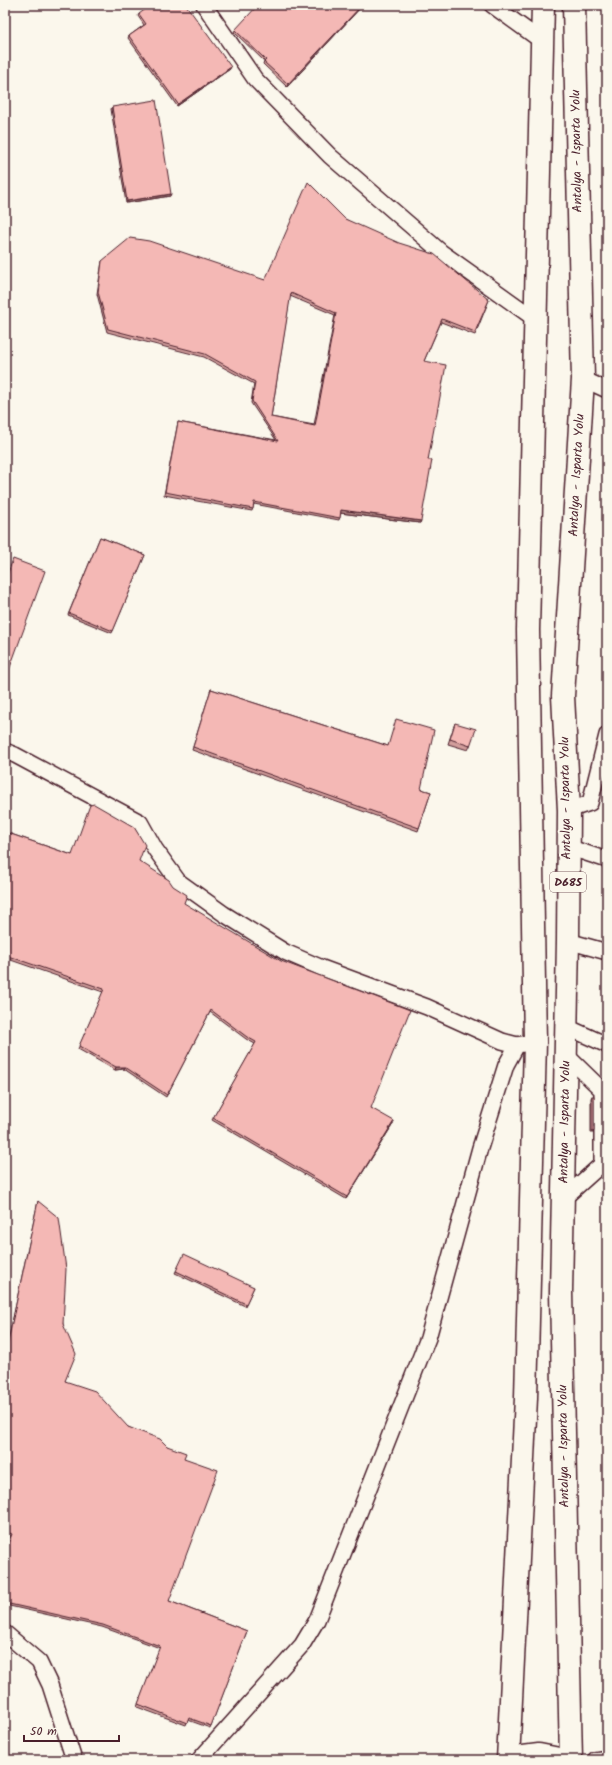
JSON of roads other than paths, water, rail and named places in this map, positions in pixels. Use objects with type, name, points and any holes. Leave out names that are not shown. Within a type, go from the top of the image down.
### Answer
[{"type":"highway","name":"D685","points":[[507,1760],[526,1398],[528,630],[543,5]]},
{"type":"highway","name":"Antalya - Isparta Yolu","points":[[571,1760],[561,1292],[568,941],[568,810],[563,696],[583,379],[574,5]]},
{"type":"highway","points":[[507,1760],[539,1755],[564,1760]]},
{"type":"street","points":[[204,5],[255,79],[330,156],[441,252],[535,319]]},
{"type":"street","points":[[492,5],[543,42]]},
{"type":"street","points":[[583,379],[607,390]]},
{"type":"street","points":[[568,810],[590,803],[607,735]]},
{"type":"street","points":[[5,751],[140,822],[155,849],[178,882],[224,914],[285,952],[322,968],[427,1007],[502,1041],[526,1044]]},
{"type":"street","points":[[568,848],[607,860]]},
{"type":"street","points":[[568,941],[607,952]]},
{"type":"street","points":[[567,1027],[607,1045]]},
{"type":"street","points":[[199,1760],[302,1646],[317,1620],[428,1338],[480,1148],[506,1065],[526,1044]]},
{"type":"street","points":[[563,1199],[602,1164],[602,1090],[566,1055]]},
{"type":"street","points":[[5,1633],[39,1662],[50,1685],[74,1760]]},
{"type":"street","points":[[595,1760],[607,1758]]}]
